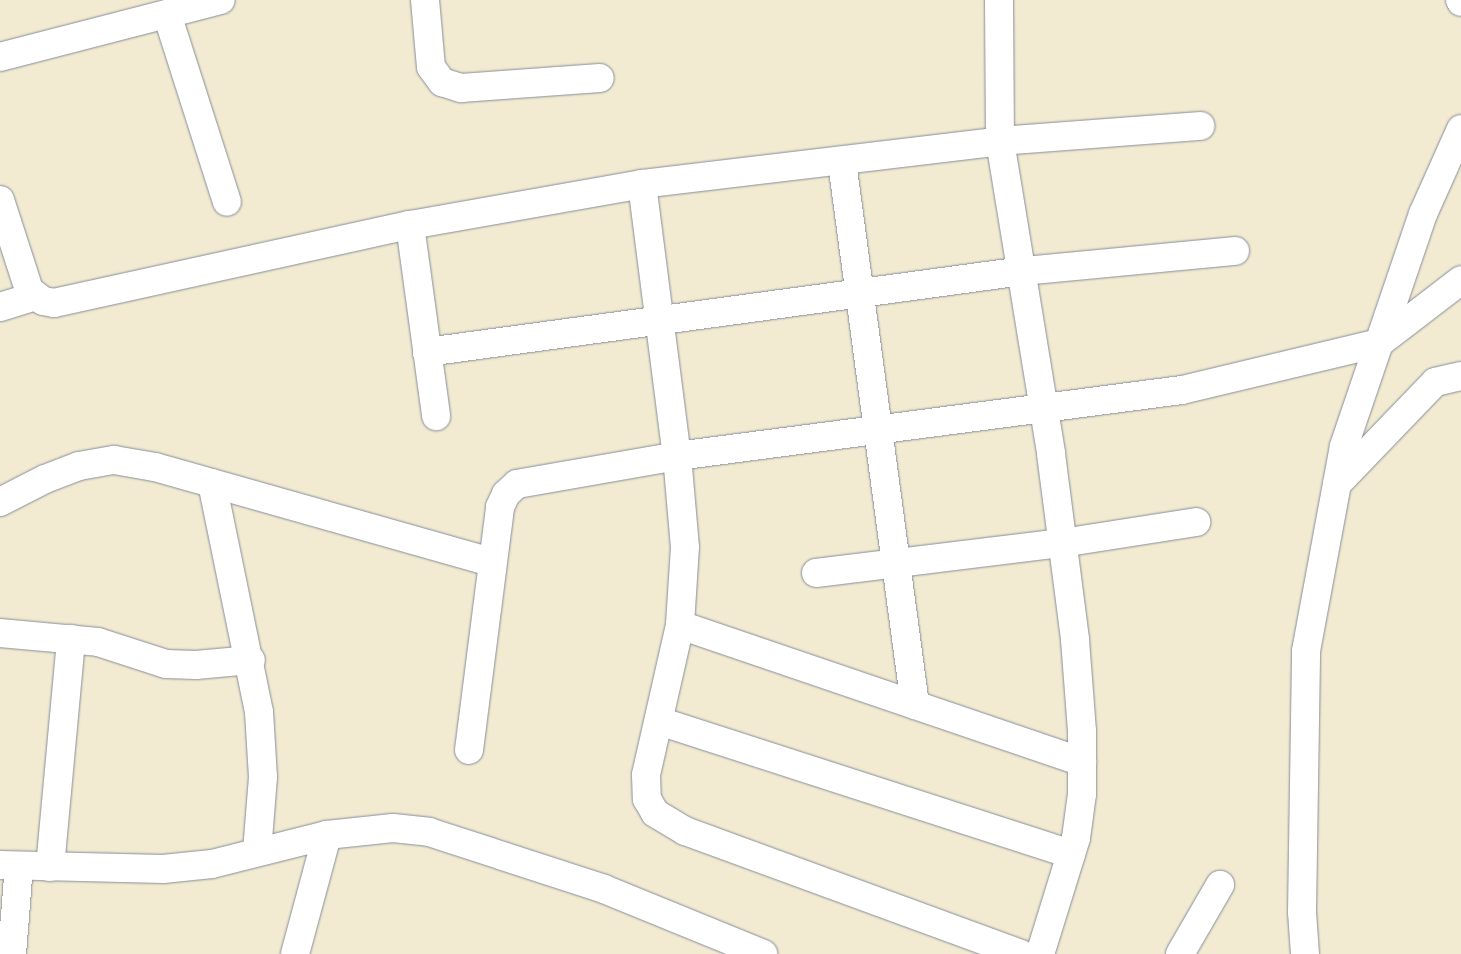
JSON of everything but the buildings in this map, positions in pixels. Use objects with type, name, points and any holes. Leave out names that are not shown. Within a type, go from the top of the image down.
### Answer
[{"type":"street","points":[[0,57],[221,0]]},
{"type":"street","points":[[424,0],[431,67],[434,76],[450,86],[462,88],[600,78]]},
{"type":"street","points":[[998,0],[1000,141],[1044,408],[1075,640],[1082,762],[1082,794],[1071,854],[1040,954]]},
{"type":"street","points":[[167,14],[227,202]]},
{"type":"street","points":[[0,200],[29,290],[35,296],[54,303],[72,301],[410,225],[642,184],[842,162],[1000,141],[1200,126]]},
{"type":"street","points":[[1304,954],[1302,912],[1306,651],[1344,446],[1423,214],[1461,129]]},
{"type":"street","points":[[842,162],[915,705]]},
{"type":"street","points":[[642,184],[677,456],[685,547],[680,625],[646,775],[647,799],[655,813],[666,822],[1021,954]]},
{"type":"street","points":[[410,225],[436,416]]},
{"type":"street","points":[[427,352],[660,323],[1023,272],[1234,251]]},
{"type":"street","points":[[469,750],[490,562],[500,507],[506,494],[517,484],[677,456],[1182,390],[1379,343],[1461,280]]},
{"type":"street","points":[[0,307],[35,296]]},
{"type":"street","points":[[1337,484],[1435,382],[1461,376]]},
{"type":"street","points":[[0,502],[45,479],[79,466],[114,460],[155,467],[490,562]]},
{"type":"street","points":[[212,483],[250,660],[259,712],[263,777],[257,852]]},
{"type":"street","points":[[816,573],[896,565],[1062,543],[1196,522]]},
{"type":"street","points":[[680,625],[1082,762]]},
{"type":"street","points":[[0,633],[98,642],[166,664],[196,666],[250,660]]},
{"type":"street","points":[[50,867],[71,639]]},
{"type":"street","points":[[659,721],[1071,854]]},
{"type":"street","points":[[12,954],[9,866],[163,869],[212,864],[327,835],[393,828],[429,832],[604,889],[762,954]]},
{"type":"street","points":[[296,954],[327,835]]},
{"type":"street","points":[[1180,954],[1220,885]]}]
